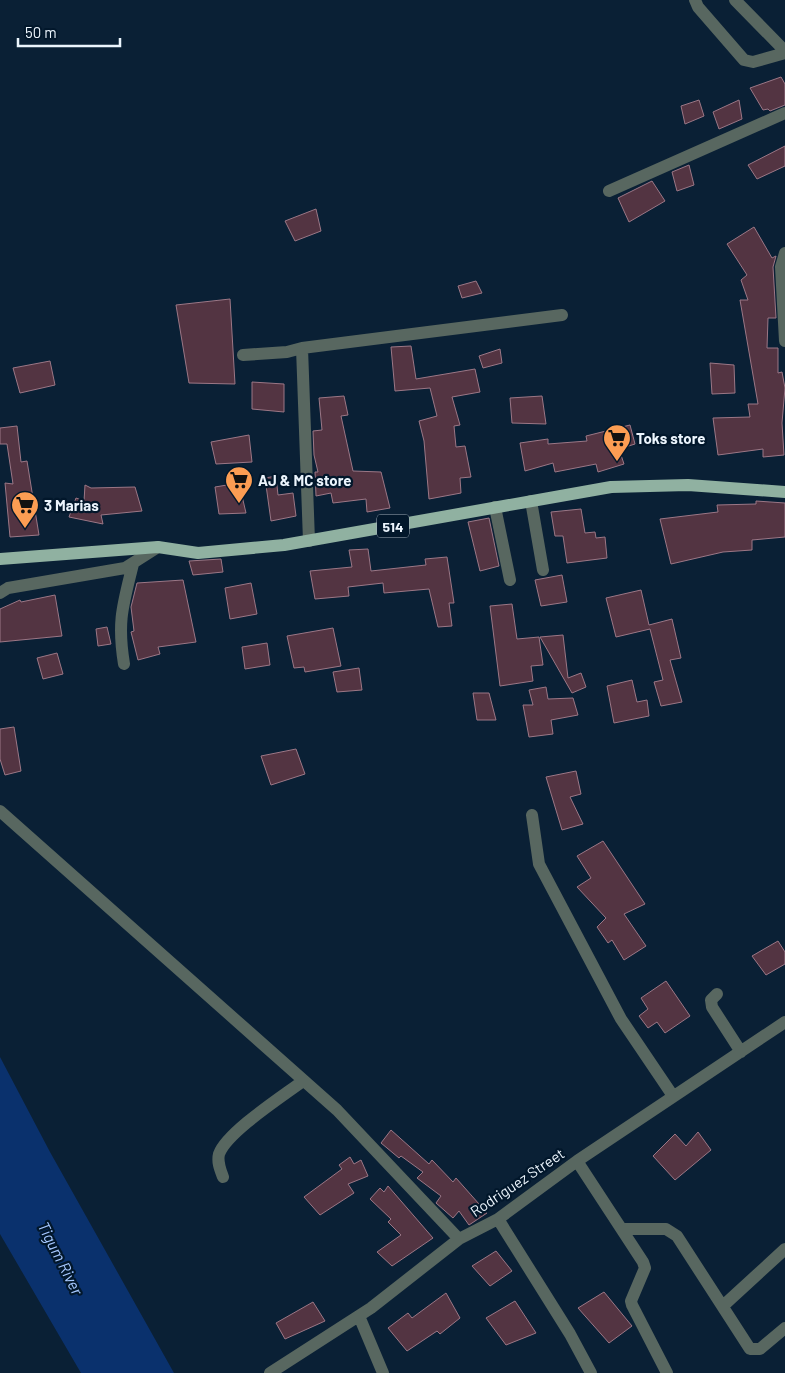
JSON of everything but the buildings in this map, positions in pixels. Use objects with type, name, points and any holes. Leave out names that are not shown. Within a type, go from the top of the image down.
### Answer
[{"type":"main road","name":"514","points":[[0,559],[158,547],[198,553],[309,541],[611,487],[688,485],[785,492]]},
{"type":"street","points":[[695,0],[698,7],[744,60],[753,62],[785,52],[735,0]]},
{"type":"street","points":[[609,191],[785,113]]},
{"type":"street","points":[[785,253],[781,267],[785,341]]},
{"type":"street","points":[[243,355],[287,352],[302,348],[562,315]]},
{"type":"street","points":[[302,348],[309,541]]},
{"type":"street","points":[[531,501],[543,570]]},
{"type":"street","points":[[495,507],[510,580]]},
{"type":"street","points":[[0,593],[8,588],[125,568],[158,547]]},
{"type":"street","points":[[124,664],[120,642],[120,615],[133,564]]},
{"type":"street","points":[[0,811],[336,1110],[459,1239]]},
{"type":"street","points":[[532,816],[539,864],[621,1019],[673,1096]]},
{"type":"street","points":[[717,994],[712,1000],[712,1006],[741,1052]]},
{"type":"street","name":"Rodriguez Street","points":[[270,1373],[372,1308],[459,1239],[498,1219],[577,1161],[785,1022]]},
{"type":"street","points":[[223,1177],[218,1166],[218,1156],[223,1146],[242,1128],[304,1081]]},
{"type":"street","points":[[577,1161],[623,1229],[644,1268],[631,1300],[632,1305],[667,1373]]},
{"type":"street","points":[[498,1219],[570,1334],[591,1373]]},
{"type":"street","points":[[623,1229],[666,1229],[677,1236],[724,1305],[750,1349],[753,1350],[766,1346],[785,1328]]},
{"type":"street","points":[[724,1305],[785,1249]]},
{"type":"street","points":[[358,1316],[383,1373]]},
{"type":"water","name":"Tigum River","points":[[0,1057],[50,1152],[174,1373],[81,1373],[0,1234]]},
{"type":"place","name":"Toks store","points":[[617,462]]},
{"type":"place","name":"AJ & MC store","points":[[239,504]]},
{"type":"place","name":"3 Marias","points":[[25,529]]}]
